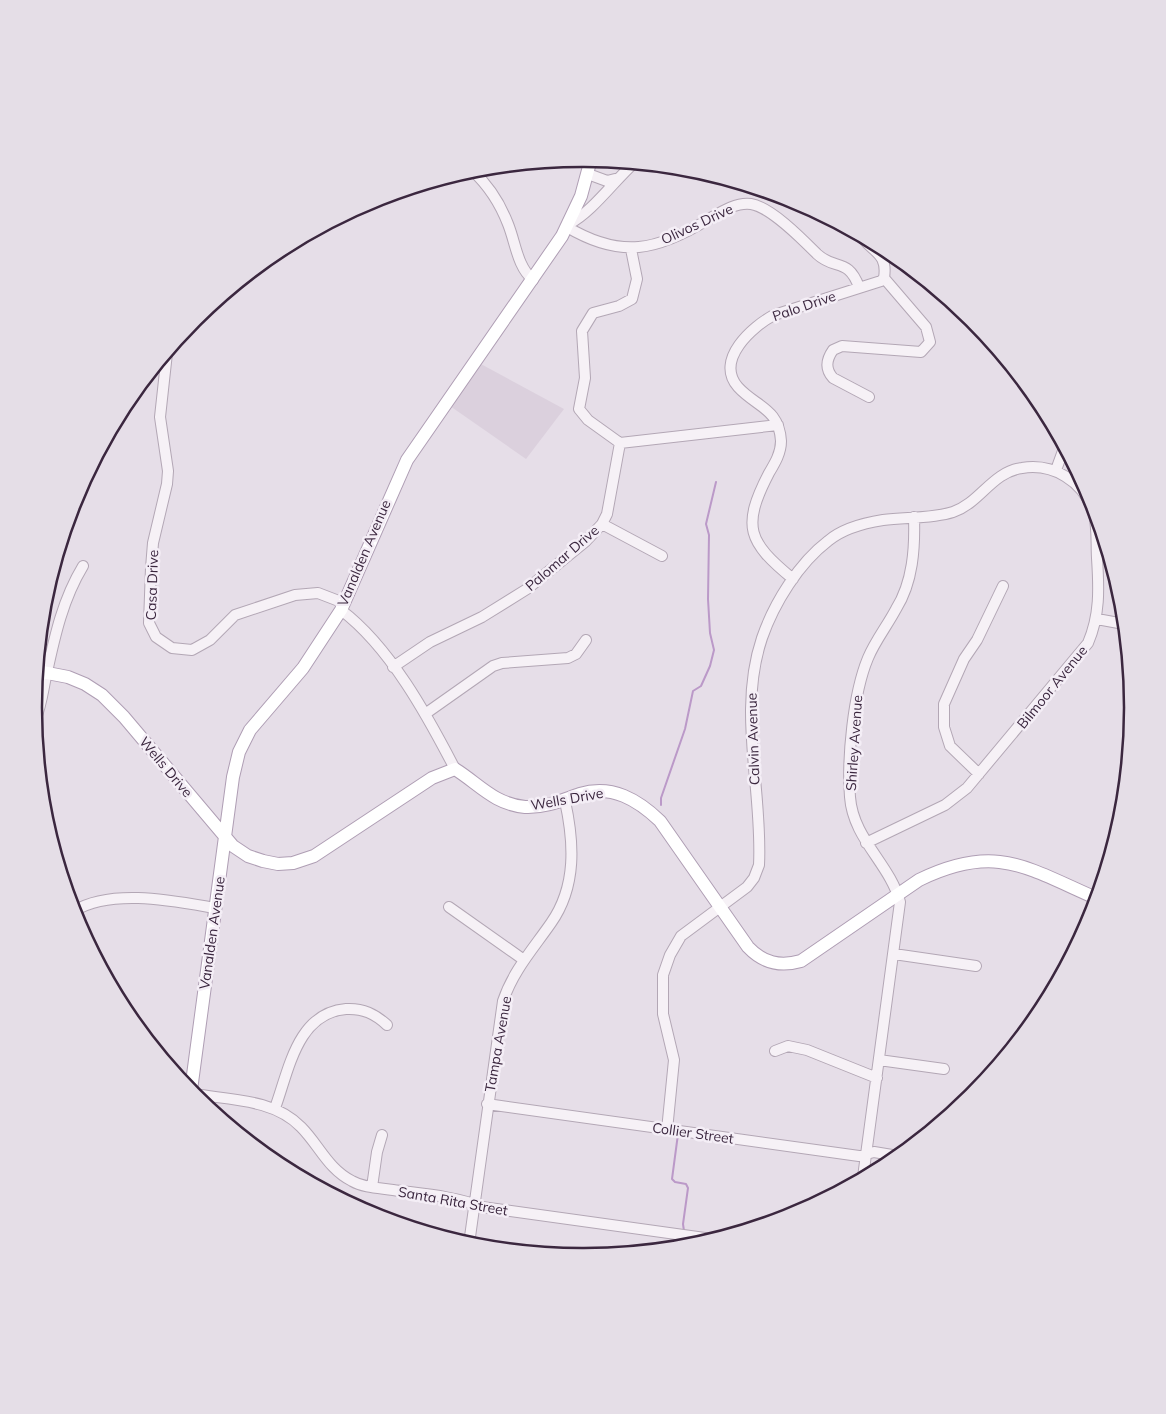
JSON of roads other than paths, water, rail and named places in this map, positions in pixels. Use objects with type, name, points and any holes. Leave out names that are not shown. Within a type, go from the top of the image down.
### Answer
[{"type":"main road","name":"Vanalden Avenue","points":[[192,1079],[233,777],[239,752],[250,730],[303,668],[342,607],[407,460],[485,344],[534,280],[568,225],[589,167]]},
{"type":"main road","name":"Wells Drive","points":[[44,673],[85,684],[102,695],[124,717],[225,838],[248,856],[263,861],[293,863],[314,856],[432,778],[454,769],[480,790],[507,803],[524,807],[565,801],[581,794],[610,792],[630,797],[643,805],[660,821],[753,952],[764,960],[784,964],[801,962],[919,880],[940,870],[969,862],[983,861],[1012,864],[1032,870],[1089,895]]},
{"type":"street","points":[[568,225],[581,218],[615,179],[627,169]]},
{"type":"street","points":[[588,174],[607,181],[615,179]]},
{"type":"street","points":[[480,177],[501,209],[521,265],[534,280]]},
{"type":"street","name":"Olivos Drive","points":[[568,225],[591,240],[616,248],[631,249],[664,242],[699,226],[726,209],[751,204],[771,214],[822,259],[844,266],[854,274],[859,288]]},
{"type":"street","points":[[631,249],[637,279],[632,298],[620,306],[593,313],[582,331],[585,378],[579,409],[588,420],[620,443],[778,425],[781,441],[780,451],[754,502],[752,524],[757,542],[767,558],[794,579]]},
{"type":"street","points":[[869,397],[829,374],[827,362],[833,350],[842,346],[921,352],[930,342],[926,327],[884,278],[885,264],[881,257]]},
{"type":"street","name":"Palo Drive","points":[[778,425],[771,412],[737,386],[732,365],[736,348],[764,321],[774,315],[876,284],[884,278]]},
{"type":"street","name":"Casa Drive","points":[[166,364],[160,418],[168,471],[167,484],[153,543],[149,623],[156,637],[172,648],[192,650],[210,640],[235,615],[295,594],[318,593],[342,607],[372,639],[425,714],[454,769]]},
{"type":"street","name":"Palomar Drive","points":[[393,667],[430,642],[509,601],[586,541],[602,524],[610,503],[620,443]]},
{"type":"street","points":[[1056,470],[1061,456]]},
{"type":"street","name":"Calvin Avenue","points":[[667,1130],[674,1060],[663,1014],[663,975],[670,955],[682,936],[694,925],[721,908],[747,887],[754,878],[759,866],[751,684],[762,637],[774,610],[811,556],[829,540],[851,528],[882,520],[956,511],[1005,472],[1030,467],[1056,470]]},
{"type":"street","name":"Bilmoor Avenue","points":[[1056,470],[1075,485]]},
{"type":"street","name":"Shirley Avenue","points":[[864,1168],[900,902],[895,885],[866,843],[854,817],[850,798],[855,705],[860,677],[868,656],[897,608],[912,568],[914,517]]},
{"type":"street","points":[[602,524],[662,556]]},
{"type":"street","name":"Bilmoor Avenue","points":[[866,843],[945,805],[967,788],[1080,654],[1088,643],[1097,619],[1099,597],[1095,534]]},
{"type":"street","points":[[45,664],[64,604],[83,566]]},
{"type":"street","points":[[980,774],[950,746],[944,727],[944,704],[964,659],[976,640],[1003,586]]},
{"type":"street","points":[[1097,619],[1117,623]]},
{"type":"street","points":[[425,714],[493,666],[568,658],[576,654],[586,640]]},
{"type":"street","name":"Tampa Avenue","points":[[470,1235],[500,1011],[507,989],[524,960],[552,922],[569,881],[572,847],[565,801]]},
{"type":"street","points":[[81,906],[108,899],[131,898],[215,908]]},
{"type":"street","points":[[450,907],[524,960]]},
{"type":"street","points":[[894,954],[976,966]]},
{"type":"street","points":[[274,1108],[304,1030],[317,1018],[334,1010],[351,1009],[376,1015],[387,1025]]},
{"type":"street","points":[[775,1051],[788,1046],[806,1050],[877,1078]]},
{"type":"street","points":[[880,1060],[944,1069]]},
{"type":"street","name":"Santa Rita Street","points":[[209,1097],[274,1108],[290,1116],[337,1172],[354,1182],[372,1187],[466,1200],[482,1207],[692,1236]]},
{"type":"street","name":"Collier Street","points":[[487,1104],[859,1156],[874,1152],[886,1154]]},
{"type":"street","points":[[372,1187],[377,1152],[382,1135]]},
{"type":"waterway","points":[[661,805],[661,798],[685,729],[693,691],[701,686],[710,666],[714,650],[710,633],[708,599],[709,535],[706,524],[716,482]]},
{"type":"waterway","points":[[678,1134],[672,1179],[675,1182],[686,1184],[688,1188],[683,1224],[684,1231]]}]
